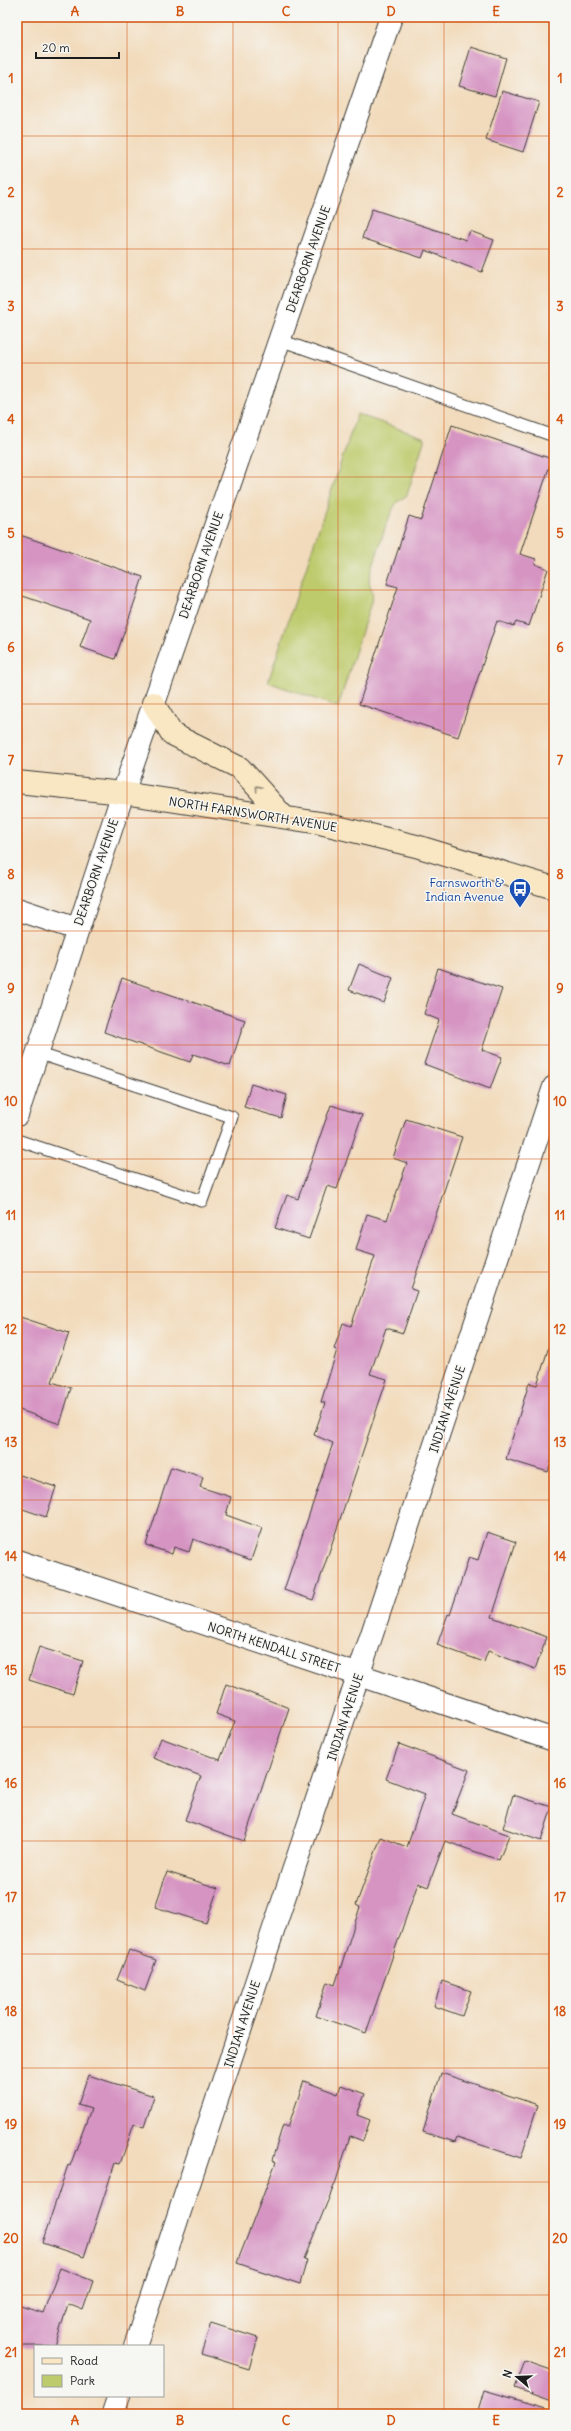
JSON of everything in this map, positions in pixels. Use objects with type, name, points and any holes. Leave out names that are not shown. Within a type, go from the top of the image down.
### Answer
[{"type":"main road","points":[[154,703],[172,734],[240,768],[284,817]]},
{"type":"main road","name":"NORTH FARNSWORTH AVENUE","points":[[17,782],[123,793],[320,823],[416,846],[554,888]]},
{"type":"street","name":"DEARBORN AVENUE","points":[[17,1115],[123,793],[391,17]]},
{"type":"street","points":[[17,909],[77,929]]},
{"type":"street","name":"INDIAN AVENUE","points":[[135,2345],[554,1087]]},
{"type":"street","name":"NORTH KENDALL STREET","points":[[17,1561],[554,1740]]},
{"type":"street","points":[[113,2414],[119,2397]]},
{"type":"lane","points":[[280,340],[554,436]]},
{"type":"lane","points":[[17,1140],[202,1201],[232,1117],[37,1053]]},
{"type":"green space","points":[[357,414],[425,438],[407,495],[396,503],[387,522],[370,575],[369,582],[373,596],[338,707],[268,682]]},
{"type":"building","points":[[471,47],[506,58],[495,96],[459,86]]},
{"type":"building","points":[[502,91],[539,102],[523,152],[486,140]]},
{"type":"building","points":[[372,209],[466,240],[470,231],[494,240],[482,272],[425,250],[422,258],[362,238]]},
{"type":"building","points":[[452,425],[552,459],[520,554],[536,559],[535,564],[548,569],[529,626],[516,622],[514,626],[497,621],[458,737],[359,704],[398,587],[387,584],[409,516],[421,520]]},
{"type":"building","points":[[17,534],[143,577],[115,659],[80,647],[90,619],[17,594]]},
{"type":"building","points":[[359,964],[393,978],[384,1003],[349,990]]},
{"type":"building","points":[[438,968],[502,989],[482,1050],[502,1057],[490,1089],[424,1064],[439,1020],[424,1014]]},
{"type":"building","points":[[122,978],[245,1020],[230,1066],[193,1054],[190,1062],[104,1032]]},
{"type":"building","points":[[251,1084],[287,1095],[281,1118],[244,1107]]},
{"type":"building","points":[[331,1105],[362,1115],[337,1189],[327,1186],[309,1239],[275,1228],[287,1195],[298,1199]]},
{"type":"building","points":[[406,1119],[462,1137],[411,1289],[417,1291],[403,1333],[386,1328],[370,1374],[387,1379],[313,1600],[284,1590],[333,1443],[314,1435],[325,1403],[321,1402],[337,1350],[334,1349],[343,1323],[351,1326],[375,1256],[356,1250],[367,1214],[387,1220],[407,1163],[393,1158]]},
{"type":"building","points":[[17,1316],[69,1333],[52,1382],[71,1388],[60,1424],[17,1409]]},
{"type":"building","points":[[549,1346],[554,1347],[554,1453],[548,1472],[506,1459],[529,1383],[537,1385]]},
{"type":"building","points":[[171,1467],[203,1477],[200,1487],[231,1497],[226,1515],[262,1528],[251,1560],[193,1539],[189,1552],[174,1547],[172,1554],[146,1545]]},
{"type":"building","points":[[17,1474],[56,1487],[46,1517],[17,1507]]},
{"type":"building","points":[[487,1532],[516,1542],[492,1617],[547,1637],[535,1669],[488,1651],[484,1662],[437,1645],[448,1614],[450,1615],[469,1557],[478,1560]]},
{"type":"building","points":[[39,1647],[83,1661],[73,1694],[29,1680]]},
{"type":"building","points":[[226,1684],[289,1708],[244,1841],[185,1820],[201,1776],[153,1758],[161,1738],[220,1760],[235,1721],[216,1714]]},
{"type":"building","points":[[399,1744],[469,1770],[452,1814],[509,1835],[499,1860],[445,1841],[428,1887],[418,1883],[366,2033],[316,2016],[327,1982],[335,1985],[360,1907],[356,1905],[381,1837],[407,1847],[425,1794],[386,1779]]},
{"type":"building","points":[[513,1795],[552,1807],[541,1841],[503,1828]]},
{"type":"building","points":[[167,1872],[218,1888],[206,1923],[155,1907]]},
{"type":"building","points":[[129,1950],[156,1960],[145,1991],[117,1980]]},
{"type":"building","points":[[442,1981],[471,1991],[462,2016],[434,2006]]},
{"type":"building","points":[[441,2073],[538,2105],[521,2158],[457,2137],[455,2142],[423,2132]]},
{"type":"building","points":[[88,2075],[154,2096],[144,2127],[134,2124],[120,2164],[115,2163],[84,2257],[42,2243],[68,2165],[70,2166],[91,2109],[78,2105]]},
{"type":"building","points":[[304,2081],[338,2094],[341,2085],[365,2094],[357,2115],[370,2120],[363,2141],[350,2136],[336,2181],[304,2259],[307,2260],[300,2284],[237,2263],[276,2162],[272,2160],[283,2125],[288,2127]]},
{"type":"building","points":[[60,2268],[93,2281],[83,2310],[68,2304],[55,2345],[17,2346],[17,2305],[43,2313]]},
{"type":"building","points":[[211,2323],[258,2338],[249,2369],[201,2354]]},
{"type":"building","points":[[525,2361],[554,2371],[554,2402],[515,2388]]},
{"type":"building","points":[[484,2390],[546,2408],[546,2414],[477,2414]]},
{"type":"place","name":"Farnsworth & Indian Avenue","points":[[520,908]]}]
